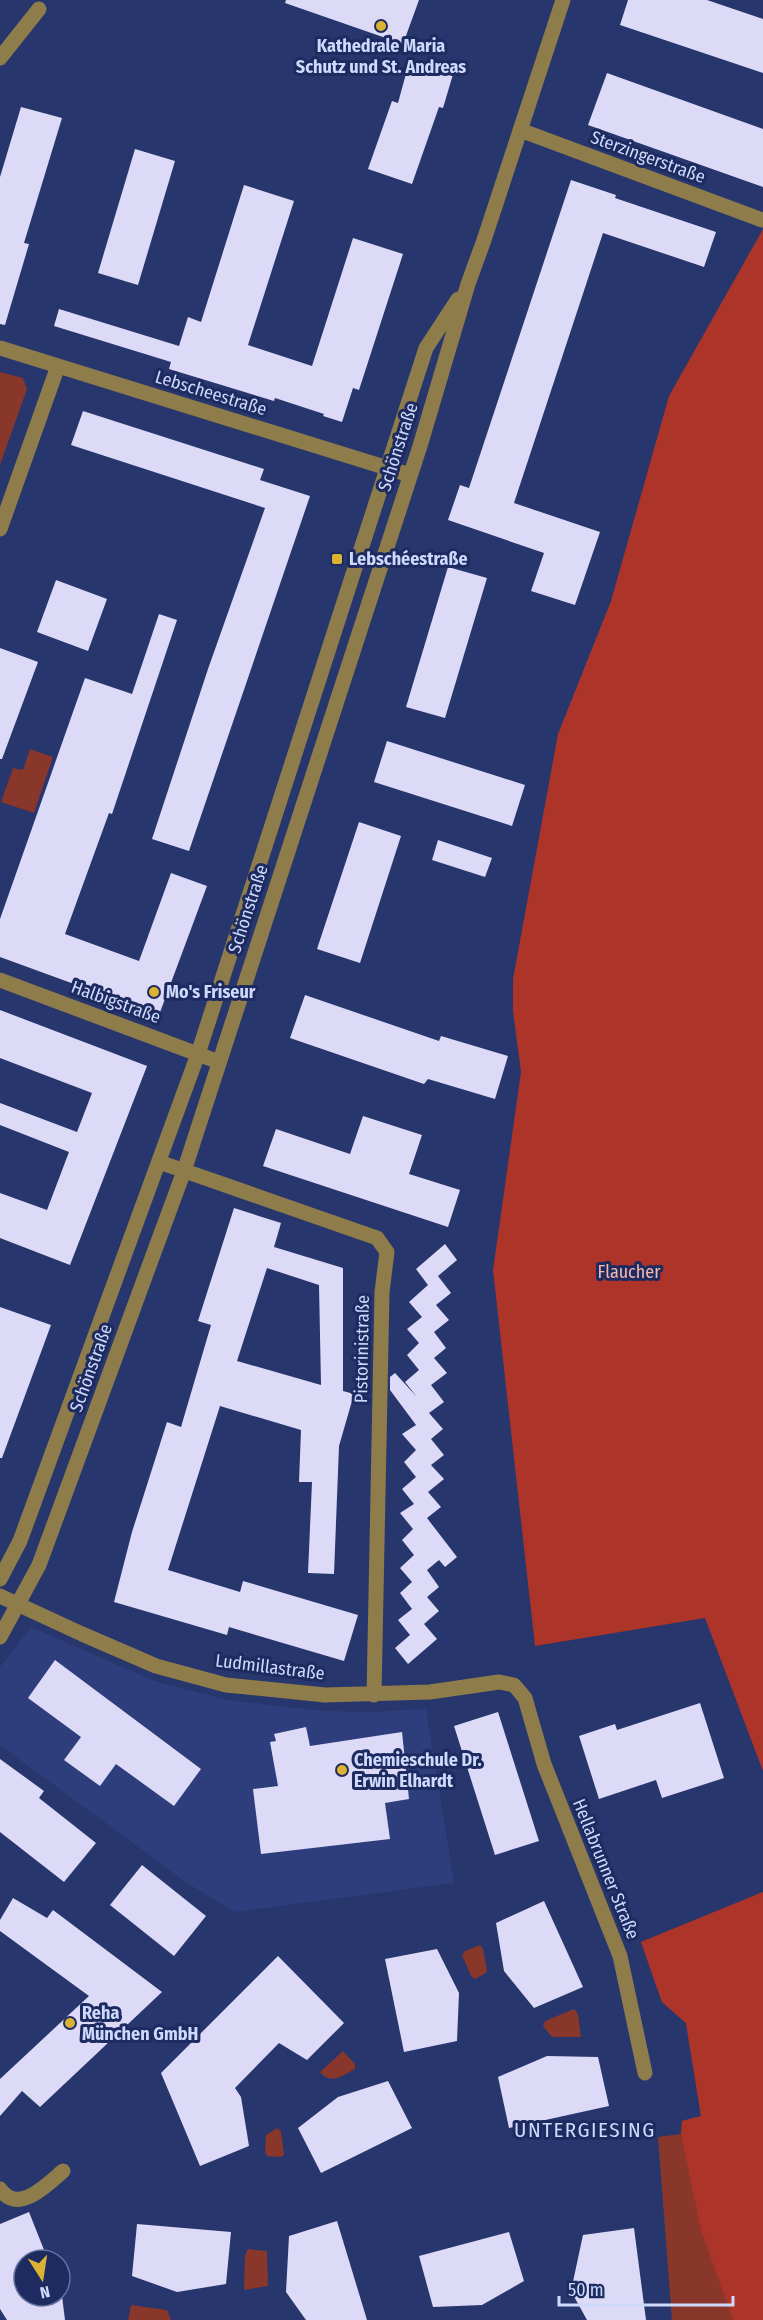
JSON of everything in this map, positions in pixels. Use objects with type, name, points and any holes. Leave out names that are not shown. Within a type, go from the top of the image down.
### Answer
[{"type":"street","name":"Schönstraße","points":[[0,1637],[39,1564],[184,1171],[410,475],[468,284],[563,0]]},
{"type":"street","points":[[0,58],[39,9]]},
{"type":"street","name":"Sterzingerstraße","points":[[520,130],[762,220]]},
{"type":"street","name":"Schönstraße","points":[[0,1579],[20,1541],[198,1054],[426,348],[468,284]]},
{"type":"street","name":"Lebscheestraße","points":[[0,348],[410,475]]},
{"type":"street","points":[[0,529],[58,366]]},
{"type":"street","name":"Halbigstraße","points":[[0,980],[219,1062]]},
{"type":"street","name":"Pistorinistraße","points":[[159,1162],[377,1238],[387,1252],[382,1292],[374,1695]]},
{"type":"street","name":"Ludmillastraße","points":[[0,1596],[156,1666],[226,1685],[325,1695],[430,1692],[499,1682],[514,1685]]},
{"type":"street","name":"Hellabrunner Straße","points":[[514,1685],[525,1698],[544,1764],[620,1956],[645,2073]]},
{"type":"street","points":[[0,2189],[7,2197],[27,2198],[41,2191],[63,2171]]},
{"type":"shaded area","points":[[0,372],[23,378],[27,389],[0,465]]},
{"type":"shaded area","points":[[30,749],[53,757],[34,813],[1,802],[13,768],[23,770]]},
{"type":"shaded area","points":[[31,1627],[154,1681],[228,1700],[324,1711],[373,1712],[426,1709],[454,1883],[235,1912],[187,1883],[0,1745],[0,1667]]},
{"type":"shaded area","points":[[763,1892],[763,2320],[672,2320],[658,2137],[681,2134],[682,2121],[701,2116],[686,2023],[662,2002],[641,1942]]},
{"type":"shaded area","points":[[480,1945],[483,1949],[487,1970],[475,1979],[471,1976],[462,1955],[465,1951]]},
{"type":"shaded area","points":[[574,2009],[578,2014],[581,2037],[552,2037],[543,2026],[545,2021]]},
{"type":"shaded area","points":[[343,2051],[355,2064],[355,2069],[337,2078],[324,2076],[320,2072]]},
{"type":"shaded area","points":[[277,2128],[281,2131],[284,2155],[281,2157],[267,2156],[265,2152],[266,2135]]},
{"type":"shaded area","points":[[248,2249],[267,2251],[268,2286],[244,2290],[245,2255]]},
{"type":"shaded area","points":[[131,2305],[167,2310],[171,2320],[128,2320]]},
{"type":"green space","name":"Flaucher","points":[[763,229],[763,1771],[705,1618],[535,1646],[493,1270],[521,1072],[513,1011],[513,979],[558,734],[611,601],[669,396]]},
{"type":"green space","points":[[763,1892],[763,2320],[733,2320],[701,2230],[681,2134],[682,2121],[701,2116],[686,2023],[662,2002],[641,1942]]},
{"type":"building","name":"Kathedrale Maria Schutz und St. Andreas","points":[[286,0],[419,0],[403,44],[285,3]]},
{"type":"building","points":[[628,0],[707,0],[763,19],[763,73],[620,25]]},
{"type":"building","points":[[410,59],[454,71],[443,108],[439,107],[412,184],[368,169],[392,101],[398,103]]},
{"type":"building","points":[[607,73],[763,129],[763,187],[588,125]]},
{"type":"building","points":[[21,107],[62,118],[24,243],[29,244],[5,325],[0,324],[0,177]]},
{"type":"building","points":[[135,149],[175,161],[138,285],[98,273]]},
{"type":"building","points":[[571,180],[616,195],[615,198],[716,232],[704,267],[603,233],[514,503],[600,532],[575,605],[531,591],[544,553],[448,520],[460,485],[469,488]]},
{"type":"building","points":[[244,185],[294,201],[248,345],[312,366],[353,238],[403,254],[359,390],[353,388],[342,422],[275,398],[274,401],[169,369],[171,362],[54,326],[59,309],[179,346],[188,317],[201,322]]},
{"type":"building","points":[[83,411],[264,469],[260,480],[310,496],[189,851],[152,839],[208,669],[265,508],[71,445]]},
{"type":"building","points":[[448,567],[487,578],[445,718],[406,707]]},
{"type":"building","points":[[56,580],[107,599],[88,651],[37,632]]},
{"type":"building","points":[[159,614],[177,620],[112,814],[109,813],[65,934],[139,961],[171,873],[207,886],[159,1015],[0,957],[0,919],[85,678],[132,694]]},
{"type":"building","points":[[0,648],[38,662],[2,759],[0,759]]},
{"type":"building","points":[[387,741],[525,785],[512,826],[374,782]]},
{"type":"building","points":[[359,822],[401,836],[360,963],[317,949]]},
{"type":"building","points":[[438,840],[492,858],[485,877],[432,860]]},
{"type":"building","points":[[305,995],[439,1041],[441,1036],[508,1056],[495,1099],[428,1079],[424,1084],[290,1038]]},
{"type":"building","points":[[0,1010],[147,1066],[70,1265],[0,1238],[0,1193],[47,1210],[69,1152],[0,1125],[0,1103],[77,1132],[92,1093],[0,1058]]},
{"type":"building","points":[[363,1116],[422,1135],[409,1174],[460,1190],[448,1227],[263,1166],[276,1129],[350,1154]]},
{"type":"building","points":[[234,1208],[281,1223],[274,1247],[343,1268],[343,1391],[354,1394],[339,1446],[334,1574],[308,1573],[312,1482],[299,1482],[301,1430],[220,1406],[168,1570],[240,1592],[243,1581],[358,1615],[344,1661],[229,1627],[227,1635],[114,1602],[132,1532],[167,1422],[181,1427],[211,1325],[198,1321]],"holes":[[[267,1268],[319,1285],[321,1385],[237,1361]]]},
{"type":"building","points":[[445,1244],[457,1260],[438,1276],[451,1293],[436,1305],[449,1320],[434,1332],[446,1348],[434,1358],[447,1373],[431,1385],[444,1402],[429,1413],[443,1429],[431,1439],[444,1455],[431,1465],[444,1479],[428,1492],[441,1507],[427,1518],[457,1557],[445,1567],[439,1560],[427,1570],[439,1587],[427,1597],[439,1611],[424,1624],[437,1639],[408,1664],[395,1648],[410,1635],[398,1620],[412,1609],[400,1593],[412,1582],[400,1568],[414,1555],[402,1540],[413,1529],[400,1513],[414,1504],[402,1489],[416,1477],[404,1462],[416,1450],[402,1434],[416,1425],[390,1390],[390,1377],[395,1373],[417,1397],[405,1382],[419,1370],[407,1355],[419,1343],[407,1329],[422,1317],[409,1302],[428,1285],[416,1269]]},
{"type":"building","points":[[0,1307],[51,1325],[2,1458],[0,1458]]},
{"type":"building","points":[[55,1660],[201,1769],[174,1806],[116,1764],[100,1786],[64,1760],[81,1737],[28,1698]]},
{"type":"building","points":[[700,1703],[724,1778],[662,1798],[656,1780],[599,1799],[579,1736],[615,1724],[617,1730]]},
{"type":"building","points":[[498,1712],[539,1841],[495,1855],[454,1726]]},
{"type":"building","points":[[306,1727],[310,1746],[402,1732],[409,1799],[385,1803],[390,1839],[261,1854],[253,1789],[278,1786],[270,1742],[276,1741],[274,1734]]},
{"type":"building","points":[[0,1759],[44,1791],[39,1798],[96,1843],[64,1882],[0,1832]]},
{"type":"building","points":[[142,1865],[206,1916],[174,1956],[110,1905]]},
{"type":"building","points":[[13,1898],[47,1918],[53,1910],[162,1992],[40,2107],[22,2091],[0,2116],[0,2079],[89,1996],[0,1931],[0,1920]]},
{"type":"building","points":[[544,1901],[583,1987],[534,2008],[504,1971],[496,1923]]},
{"type":"building","points":[[437,1949],[459,1993],[457,2041],[404,2052],[385,1959]]},
{"type":"building","points":[[278,1956],[344,2023],[307,2060],[279,2043],[235,2088],[241,2097],[249,2146],[200,2166],[161,2073]]},
{"type":"building","points":[[547,2056],[598,2057],[609,2106],[509,2128],[498,2077]]},
{"type":"building","points":[[388,2081],[412,2128],[321,2173],[298,2128],[338,2097]]},
{"type":"building","points":[[29,2212],[43,2248],[12,2248],[12,2308],[64,2308],[65,2320],[7,2320],[0,2309],[0,2224]]},
{"type":"building","points":[[337,2221],[367,2320],[306,2320],[286,2292],[289,2236]]},
{"type":"building","points":[[137,2224],[231,2232],[226,2284],[177,2292],[132,2276]]},
{"type":"building","points":[[634,2228],[646,2320],[587,2320],[571,2291],[583,2235]]},
{"type":"building","points":[[509,2232],[524,2281],[482,2305],[433,2307],[419,2256]]},
{"type":"place","name":"Kathedrale Maria Schutz und St. Andreas","points":[[381,26]]},
{"type":"place","name":"Lebschéestraße","points":[[337,559]]},
{"type":"place","name":"Mo's Friseur","points":[[154,992]]},
{"type":"place","name":"Chemieschule Dr. Erwin Elhardt","points":[[342,1770]]},
{"type":"place","name":"Reha München GmbH","points":[[70,2023]]},
{"type":"district","name":"UNTERGIESING","points":[[585,2130]]}]
